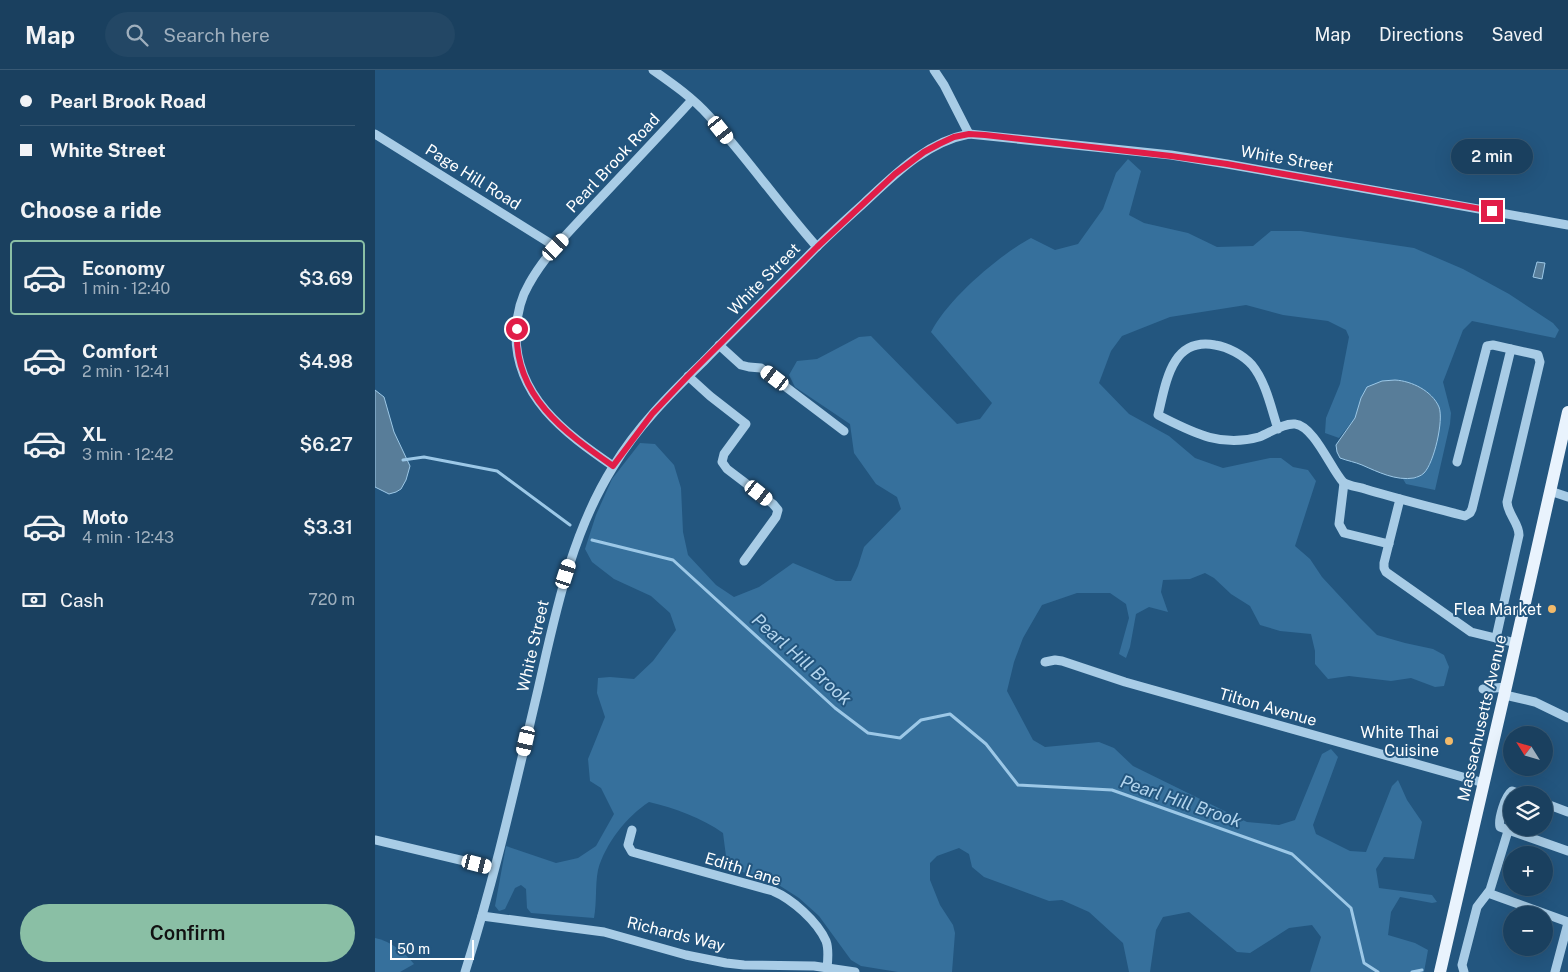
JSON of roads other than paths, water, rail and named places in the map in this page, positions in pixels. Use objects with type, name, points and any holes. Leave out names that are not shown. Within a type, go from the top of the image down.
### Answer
[{"type":"main road","name":"Massachusetts Avenue","points":[[1441,966],[1469,828],[1484,782],[1506,691],[1568,412]]},
{"type":"street","points":[[653,70],[692,100],[709,116],[791,218],[817,247]]},
{"type":"street","points":[[934,70],[944,84],[969,134]]},
{"type":"street","name":"Pearl Brook Road","points":[[613,466],[580,442],[549,414],[534,396],[524,377],[517,355],[517,319],[521,300],[529,284],[556,247],[692,100]]},
{"type":"street","name":"Page Hill Road","points":[[375,134],[556,247]]},
{"type":"street","name":"White Street","points":[[465,972],[486,917],[494,868],[508,817],[562,587],[585,520],[613,466],[652,414],[688,376],[817,247],[895,174],[924,152],[954,137],[969,134],[1171,156],[1227,164],[1568,224]]},
{"type":"street","points":[[1278,429],[1260,377],[1252,365],[1241,355],[1220,346],[1202,343],[1189,347],[1177,357],[1170,369],[1158,416],[1203,436],[1223,441],[1244,441],[1296,424],[1314,438],[1344,483],[1465,516],[1470,512],[1481,477],[1511,349]]},
{"type":"street","points":[[719,345],[741,364],[761,368],[844,431]]},
{"type":"street","points":[[1457,462],[1485,348],[1489,345],[1536,354],[1540,358],[1540,362],[1507,502],[1508,512],[1519,528],[1519,535],[1496,638]]},
{"type":"street","points":[[688,376],[710,396],[747,424],[724,454],[722,462],[778,510],[776,517],[744,561]]},
{"type":"street","points":[[1344,483],[1340,528],[1344,533],[1389,544]]},
{"type":"street","points":[[1550,491],[1568,497]]},
{"type":"street","points":[[1400,499],[1384,563],[1384,568],[1387,572],[1471,632],[1516,643]]},
{"type":"street","name":"Tilton Avenue","points":[[1045,662],[1055,660],[1125,682],[1484,782]]},
{"type":"street","points":[[1483,689],[1506,691],[1568,718]]},
{"type":"street","points":[[1553,806],[1568,812]]},
{"type":"street","points":[[1503,812],[1499,826],[1503,828]]},
{"type":"street","name":"Edith Lane","points":[[632,830],[628,845],[632,852],[773,891],[789,899],[803,912],[823,936],[828,950],[827,968]]},
{"type":"street","points":[[1464,972],[1463,965],[1477,907],[1488,894],[1506,836]]},
{"type":"street","points":[[1522,836],[1568,852]]},
{"type":"street","points":[[375,840],[494,868]]},
{"type":"street","points":[[1488,894],[1568,922],[1555,972]]},
{"type":"street","name":"Richards Way","points":[[486,917],[604,932],[744,969],[799,965],[855,972]]},
{"type":"waterway","name":"Pearl Hill Brook","points":[[403,460],[424,457],[497,471],[570,525]]},
{"type":"waterway","name":"Pearl Hill Brook","points":[[592,540],[673,560],[835,708],[868,733],[900,738],[921,720],[950,714],[986,744],[1018,785],[1112,790],[1292,854],[1351,908],[1364,963],[1378,972]]},
{"type":"waterway","name":"Pearl Hill Brook","points":[[1412,972],[1422,970]]},
{"type":"place","name":"Flea Market","points":[[1552,609]]},
{"type":"place","name":"White Thai Cuisine","points":[[1449,741]]}]
